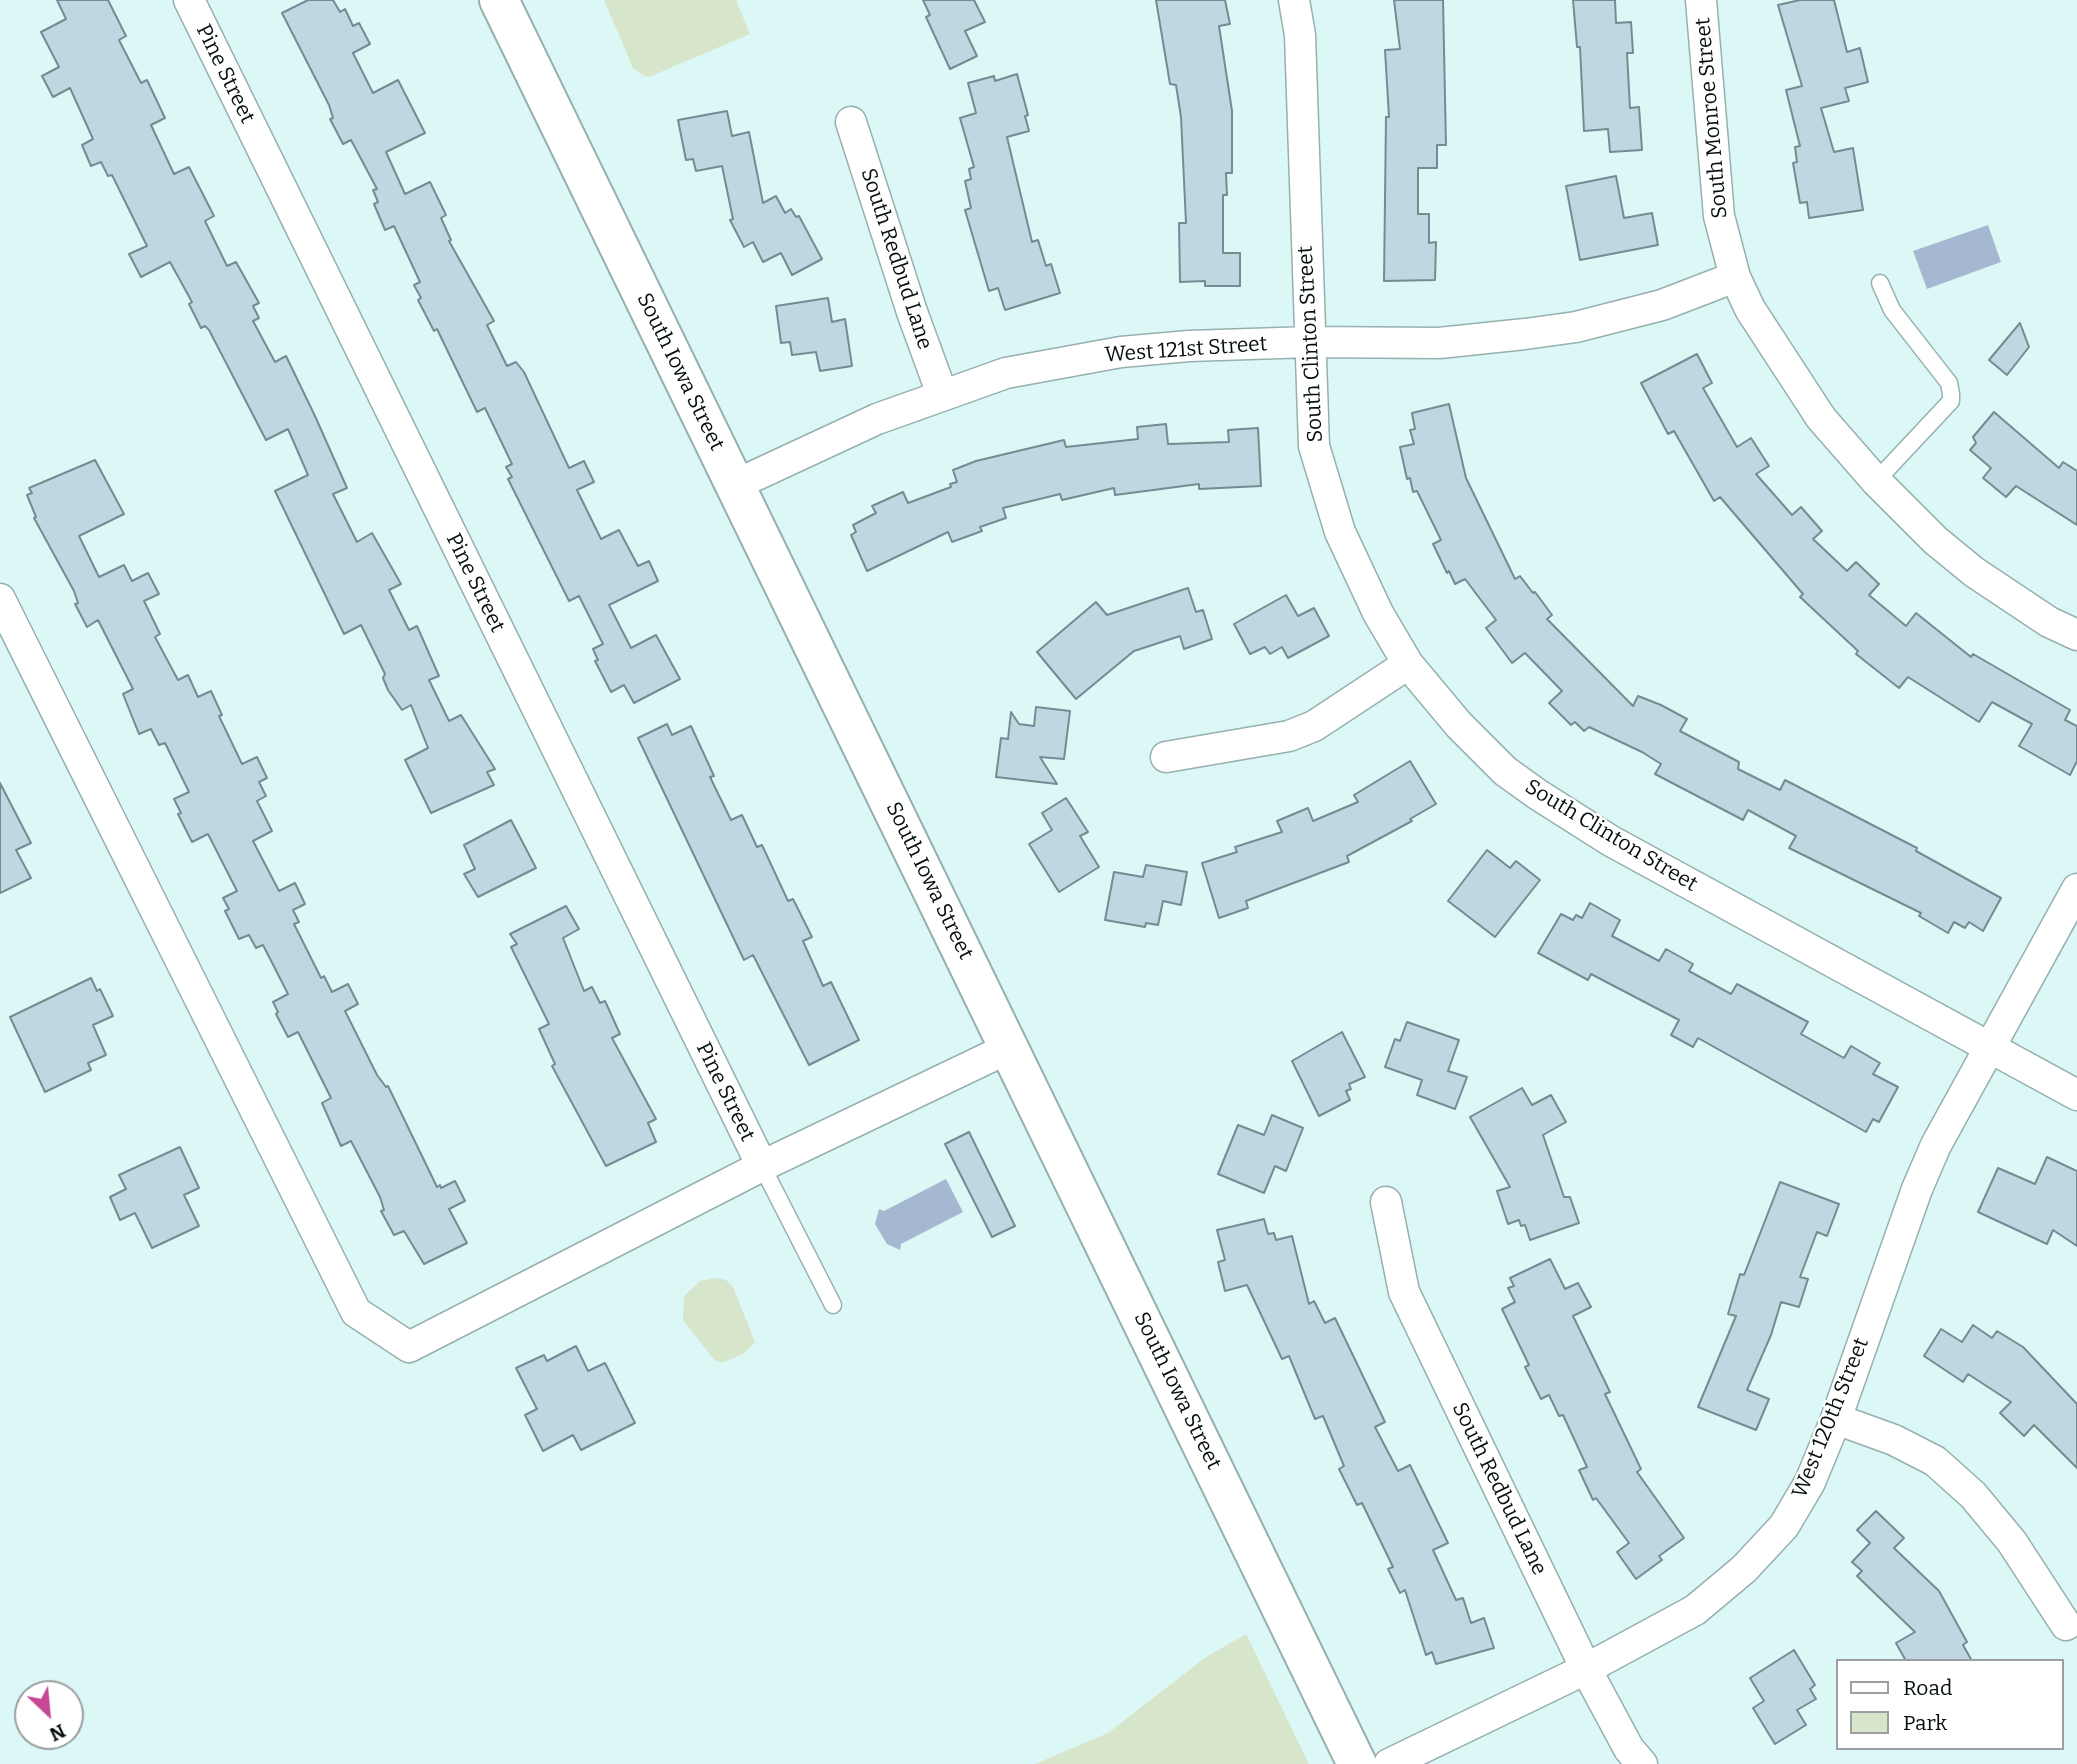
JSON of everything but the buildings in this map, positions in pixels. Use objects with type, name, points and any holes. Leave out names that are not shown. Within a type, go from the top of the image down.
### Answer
[{"type":"street","name":"Pine Street","points":[[189,0],[762,1166]]},
{"type":"street","name":"South Iowa Street","points":[[499,0],[1011,1047],[1357,1764]]},
{"type":"street","name":"South Clinton Street","points":[[1294,0],[1300,35],[1314,446],[1340,531],[1378,613],[1408,664],[1459,725],[1505,771],[1537,794],[1611,841],[2077,1095]]},
{"type":"street","name":"South Monroe Street","points":[[1701,0],[1719,216],[1735,277],[1771,343],[1821,418],[1876,481],[1935,540],[1974,572],[2049,622],[2077,635]]},
{"type":"street","name":"South Redbud Lane","points":[[851,122],[912,312],[942,394]]},
{"type":"street","name":"West 121st Street","points":[[736,485],[877,419],[1006,373],[1121,352],[1310,342],[1439,343],[1576,327],[1662,304],[1735,277]]},
{"type":"street","points":[[0,599],[355,1312],[409,1347],[762,1166],[1011,1047]]},
{"type":"street","points":[[1166,757],[1289,736],[1314,726],[1408,664]]},
{"type":"street","name":"West 120th Street","points":[[1389,1764],[1586,1670],[1695,1610],[1744,1569],[1784,1525],[1810,1482],[1836,1419],[1917,1189],[1936,1145],[2077,889]]},
{"type":"street","name":"South Redbud Lane","points":[[1386,1202],[1404,1292],[1586,1670],[1629,1749],[1642,1764]]},
{"type":"street","points":[[1836,1419],[1894,1440],[1935,1461],[1973,1495],[2012,1542],[2066,1625]]},
{"type":"lane","points":[[1876,481],[1951,401],[1949,383],[1892,310],[1880,284]]},
{"type":"lane","points":[[762,1166],[833,1305]]},
{"type":"green space","points":[[604,0],[736,0],[750,34],[649,77],[644,76],[633,68]]},
{"type":"green space","points":[[716,1278],[726,1280],[733,1287],[755,1342],[743,1354],[724,1362],[715,1361],[683,1320],[684,1296],[700,1281]]},
{"type":"green space","points":[[1246,1634],[1309,1764],[1035,1764],[1108,1733],[1206,1657]]},
{"type":"water","points":[[1988,225],[2001,262],[1927,289],[1913,251]]},
{"type":"water","points":[[946,1179],[963,1212],[901,1244],[900,1250],[887,1244],[875,1224],[879,1209],[884,1211]]}]
